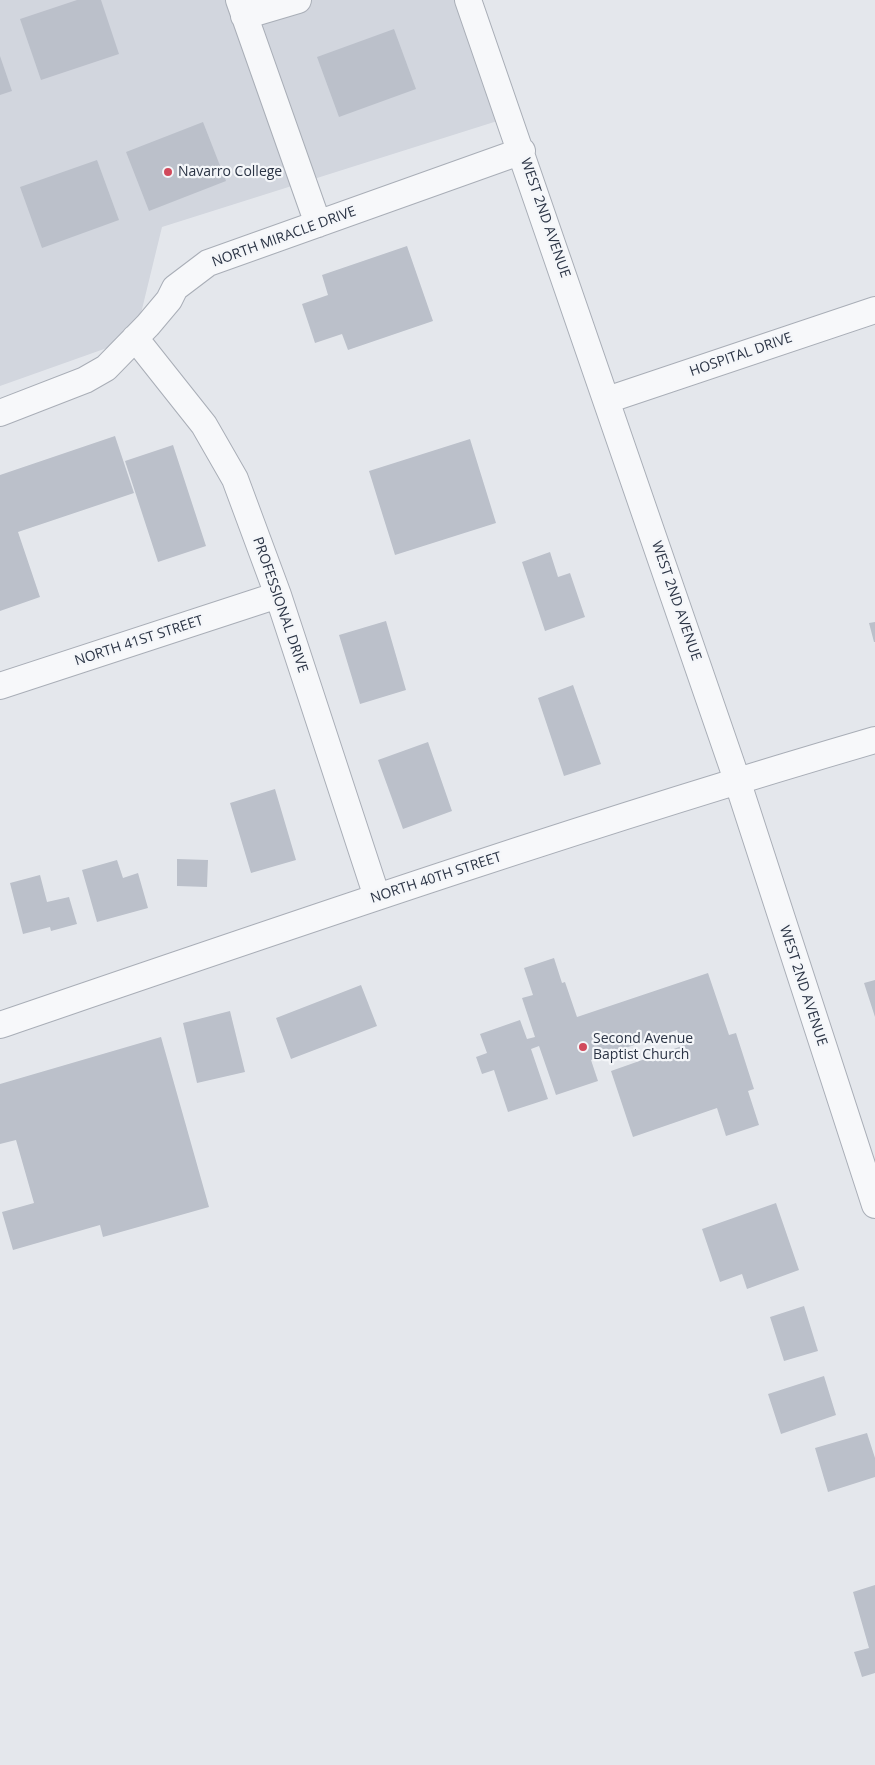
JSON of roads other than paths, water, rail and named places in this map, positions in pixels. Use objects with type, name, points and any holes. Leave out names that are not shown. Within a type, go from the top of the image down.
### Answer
[{"type":"street","points":[[298,0],[242,8],[318,224]]},
{"type":"street","name":"WEST 2ND AVENUE","points":[[470,1],[737,780],[875,1205]]},
{"type":"street","name":"NORTH MIRACLE DRIVE","points":[[0,413],[85,380],[106,368],[169,300],[175,288],[208,263],[522,151]]},
{"type":"street","name":"HOSPITAL DRIVE","points":[[607,400],[875,310]]},
{"type":"street","name":"PROFESSIONAL DRIVE","points":[[135,338],[204,425],[235,479],[278,595],[377,897]]},
{"type":"street","name":"NORTH 41ST STREET","points":[[0,686],[278,595]]},
{"type":"street","name":"NORTH 40TH STREET","points":[[0,1026],[377,897],[737,780],[875,740]]},
{"type":"place","name":"Navarro College","points":[[168,172]]},
{"type":"place","name":"Second Avenue Baptist Church","points":[[583,1047]]}]
